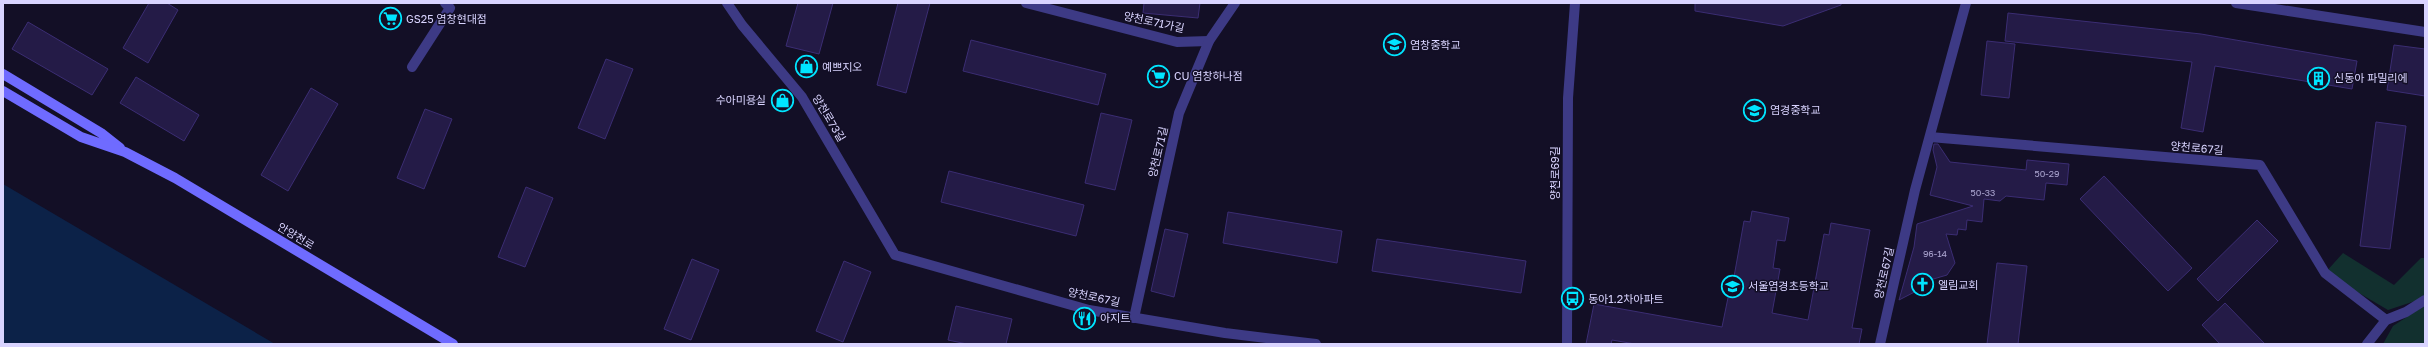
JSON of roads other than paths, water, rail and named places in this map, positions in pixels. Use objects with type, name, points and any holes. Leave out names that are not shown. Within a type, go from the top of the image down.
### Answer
[{"type":"main road","name":"안양천로","points":[[3,74],[101,133],[125,152]]},
{"type":"main road","name":"안양천로","points":[[3,91],[81,137],[125,152],[195,190],[453,344]]},
{"type":"street","points":[[412,67],[450,8],[445,3]]},
{"type":"street","name":"양천로73길","points":[[727,3],[742,25],[802,97],[895,255]]},
{"type":"street","name":"양천로71가길","points":[[1026,3],[1177,42],[1209,41]]},
{"type":"street","name":"양천로71길","points":[[1134,318],[1179,113],[1209,41],[1235,3]]},
{"type":"street","name":"양천로69길","points":[[1567,344],[1568,98],[1576,3]]},
{"type":"street","name":"양천로67길","points":[[1880,344],[1915,190],[1966,3]]},
{"type":"street","points":[[2236,3],[2425,32]]},
{"type":"street","name":"양천로67길","points":[[1930,138],[2260,165],[2325,273],[2386,320]]},
{"type":"street","name":"양천로67길","points":[[895,255],[1089,310],[1225,333],[1316,344]]},
{"type":"street","points":[[2368,344],[2386,320],[2406,312],[2425,300]]},
{"type":"water","points":[[3,184],[275,344],[3,344]]},
{"type":"place","name":"GS25 염창현대점","points":[[390,19]]},
{"type":"place","name":"염창중학교","points":[[1394,45]]},
{"type":"place","name":"예쁘지오","points":[[807,67]]},
{"type":"place","name":"CU 염창하나점","points":[[1158,76]]},
{"type":"place","name":"신동아 파밀리에","points":[[2319,78]]},
{"type":"place","name":"수아미용실","points":[[782,100]]},
{"type":"place","name":"염경중학교","points":[[1755,110]]},
{"type":"place","name":"엘림교회","points":[[1923,285]]},
{"type":"place","name":"서울염경초등학교","points":[[1733,286]]},
{"type":"place","name":"동아1.2차아파트","points":[[1572,299]]},
{"type":"place","name":"아지트","points":[[1084,318]]}]
